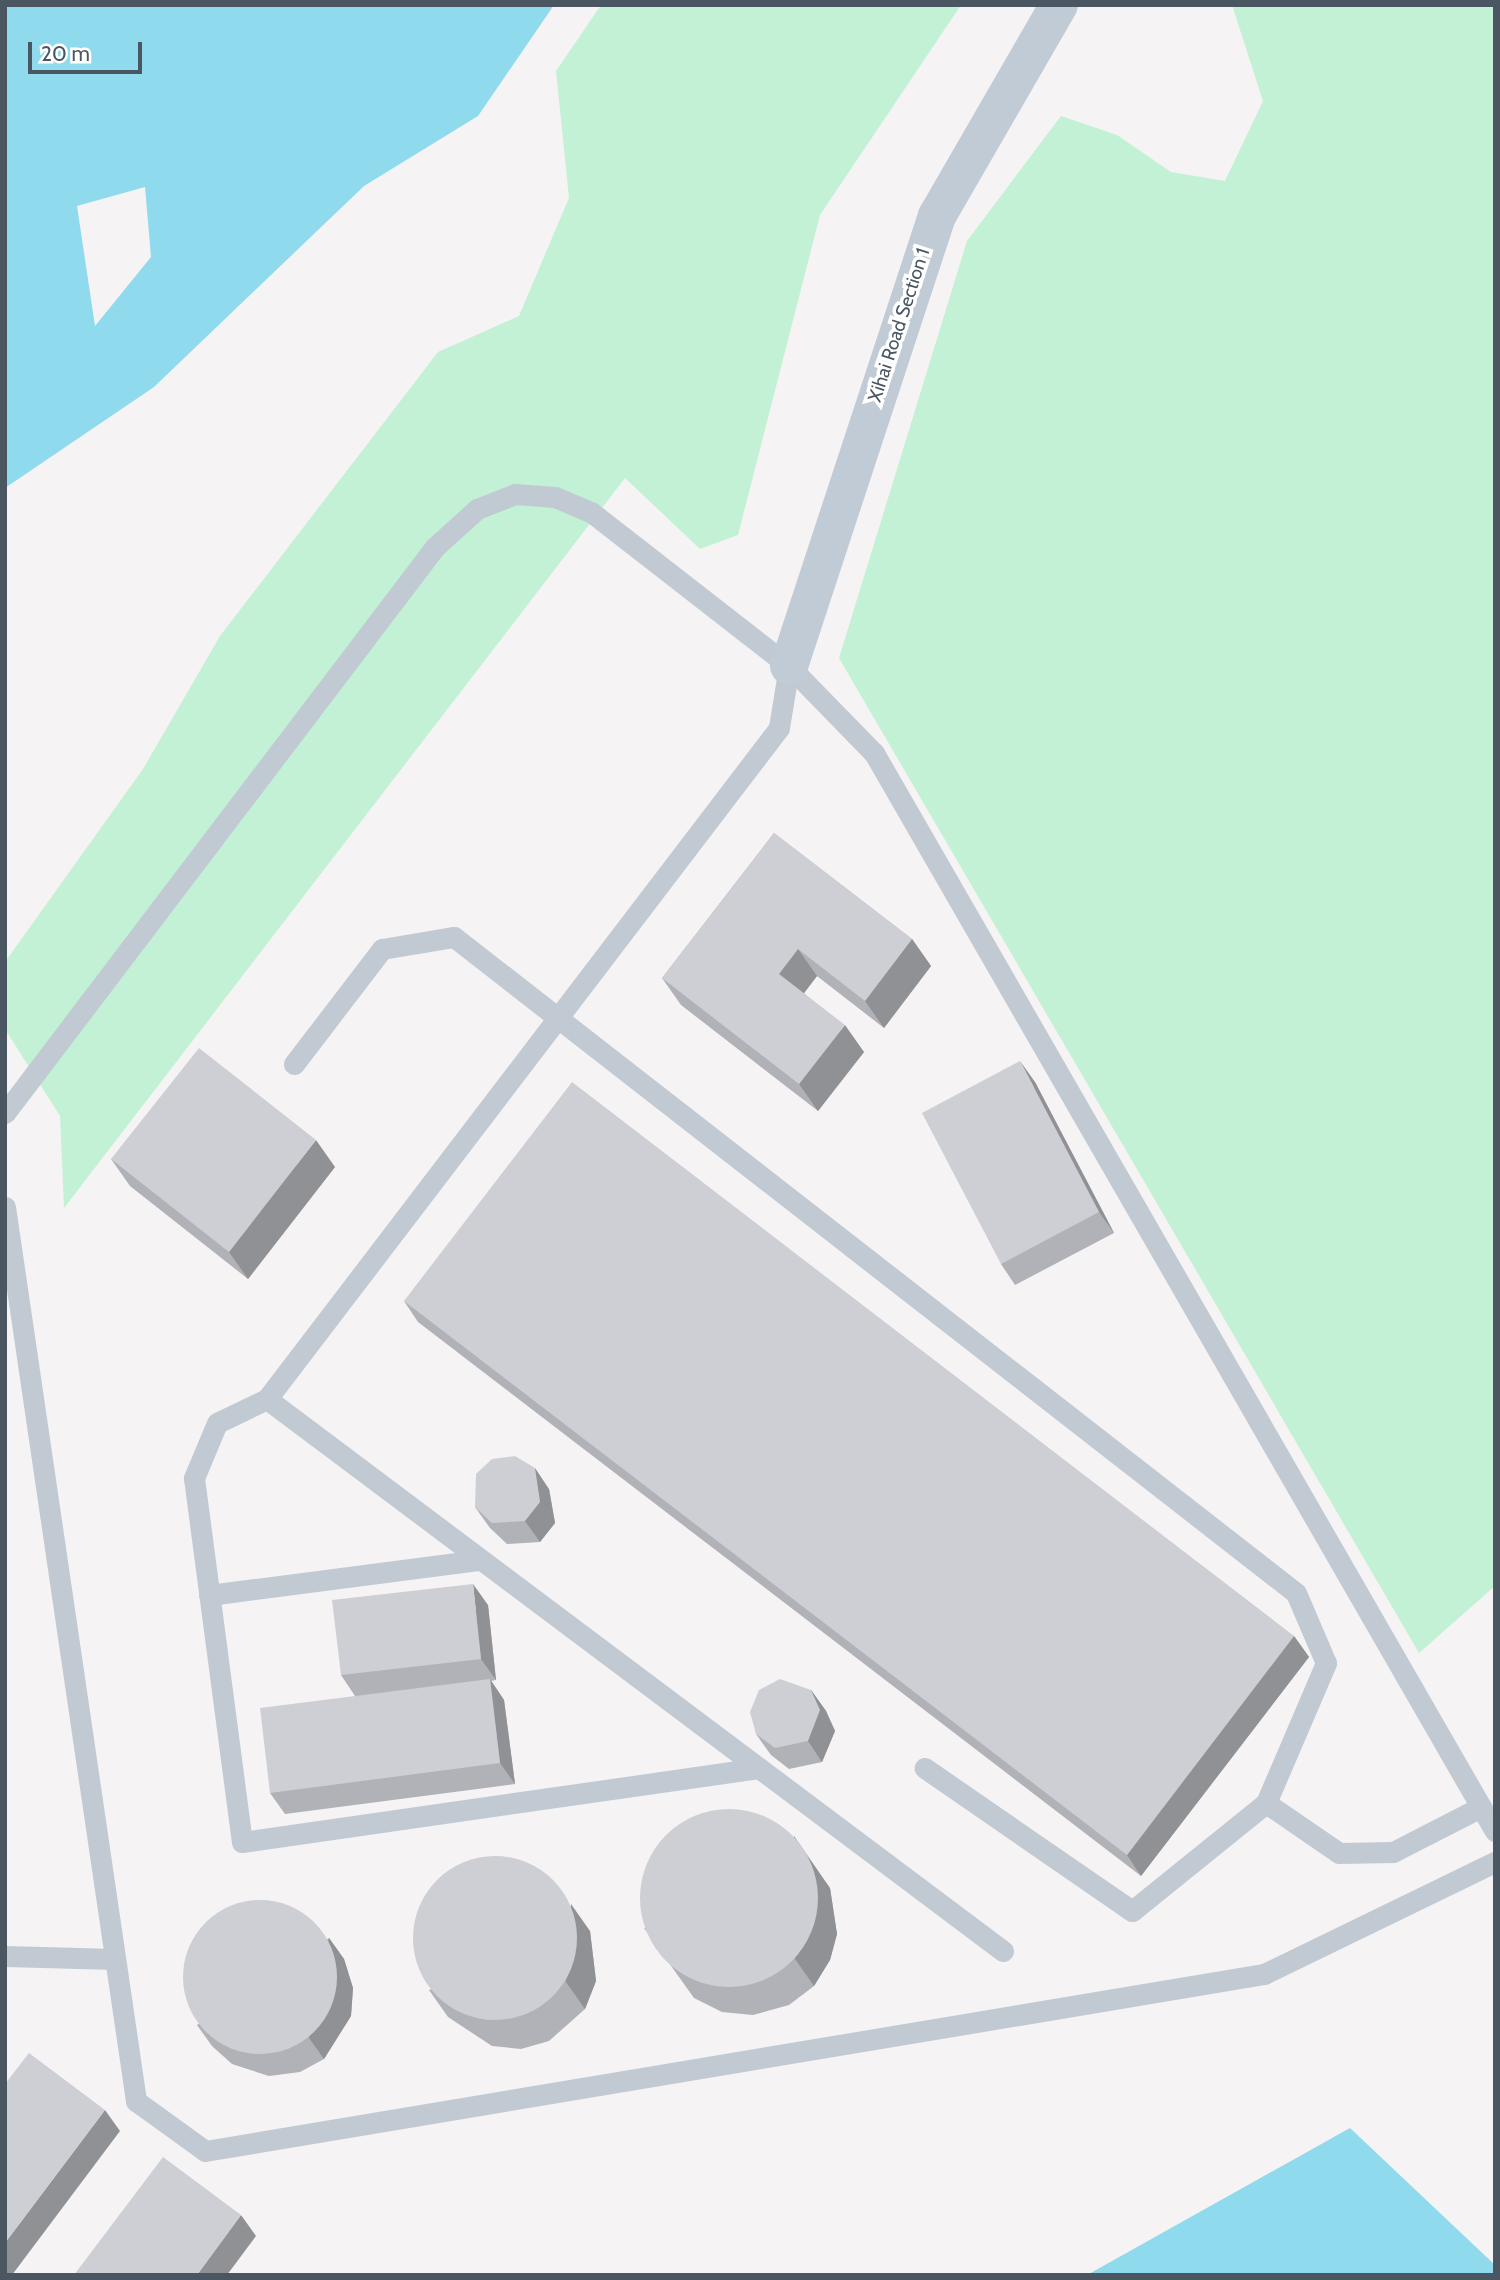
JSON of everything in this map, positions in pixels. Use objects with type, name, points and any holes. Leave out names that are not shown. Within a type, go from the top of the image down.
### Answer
[{"type":"main road","name":"Xihai Road Section 1","points":[[789,666],[937,216],[1059,5]]},
{"type":"lane","points":[[5,1113],[435,547],[477,509],[515,494],[555,497],[591,512],[789,666],[844,718],[894,783],[1495,1831]]},
{"type":"lane","points":[[759,1768],[242,1842],[194,1478],[217,1423],[267,1399],[779,728],[789,666]]},
{"type":"lane","points":[[294,1064],[382,949],[454,937],[556,1020],[1296,1594],[1326,1663],[1266,1803],[1132,1911],[925,1768]]},
{"type":"lane","points":[[5,1207],[136,2101],[205,2151],[1264,1974],[1495,1862]]},
{"type":"lane","points":[[267,1399],[1003,1951]]},
{"type":"lane","points":[[209,1595],[481,1559]]},
{"type":"lane","points":[[1266,1803],[1339,1853],[1393,1853],[1481,1807]]},
{"type":"lane","points":[[5,1956],[115,1959]]},
{"type":"green space","points":[[601,5],[961,5],[820,215],[738,535],[700,549],[625,478],[64,1208],[60,1116],[5,1029],[5,962],[143,769],[220,636],[438,352],[519,316],[569,198],[556,71]]},
{"type":"green space","points":[[1232,5],[1495,5],[1495,1586],[1419,1653],[839,658],[967,241],[1061,116],[1117,135],[1171,172],[1225,181],[1263,101]]},
{"type":"water","points":[[5,5],[554,5],[478,116],[364,186],[154,387],[5,488]],"holes":[[[145,187],[151,257],[95,326],[77,206]]]},
{"type":"water","points":[[1350,2128],[1495,2265],[1495,2275],[1087,2275]]},
{"type":"building","points":[[774,833],[912,939],[865,1001],[798,949],[779,974],[845,1025],[799,1084],[662,978]]},
{"type":"building","points":[[199,1048],[316,1140],[229,1252],[111,1159]]},
{"type":"building","points":[[1020,1061],[1099,1212],[1001,1264],[922,1113]]},
{"type":"building","points":[[572,1082],[1294,1636],[1127,1855],[404,1301]]},
{"type":"building","points":[[515,1456],[535,1468],[540,1502],[525,1521],[492,1523],[475,1507],[476,1474],[492,1459]]},
{"type":"building","points":[[473,1584],[481,1659],[341,1675],[332,1600]]},
{"type":"building","points":[[490,1679],[500,1763],[270,1793],[260,1708]]},
{"type":"building","points":[[780,1679],[811,1690],[820,1710],[808,1741],[775,1748],[756,1734],[750,1712],[759,1690]]},
{"type":"building","points":[[729,1809],[763,1816],[792,1835],[811,1864],[818,1898],[811,1932],[792,1961],[763,1980],[729,1987],[695,1980],[666,1961],[647,1932],[640,1898],[647,1864],[666,1835],[695,1816]]},
{"type":"building","points":[[495,1856],[526,1862],[553,1880],[571,1907],[577,1938],[571,1969],[553,1996],[526,2014],[495,2020],[464,2014],[437,1996],[419,1969],[413,1938],[419,1907],[437,1880],[464,1862]]},
{"type":"building","points":[[260,1900],[290,1906],[315,1922],[331,1947],[337,1977],[331,2007],[315,2032],[290,2048],[260,2054],[230,2048],[205,2032],[189,2007],[183,1977],[189,1947],[205,1922],[230,1906]]},
{"type":"building","points":[[29,2053],[105,2110],[5,2243],[5,2084]]},
{"type":"building","points":[[163,2157],[241,2215],[197,2275],[74,2275]]}]
